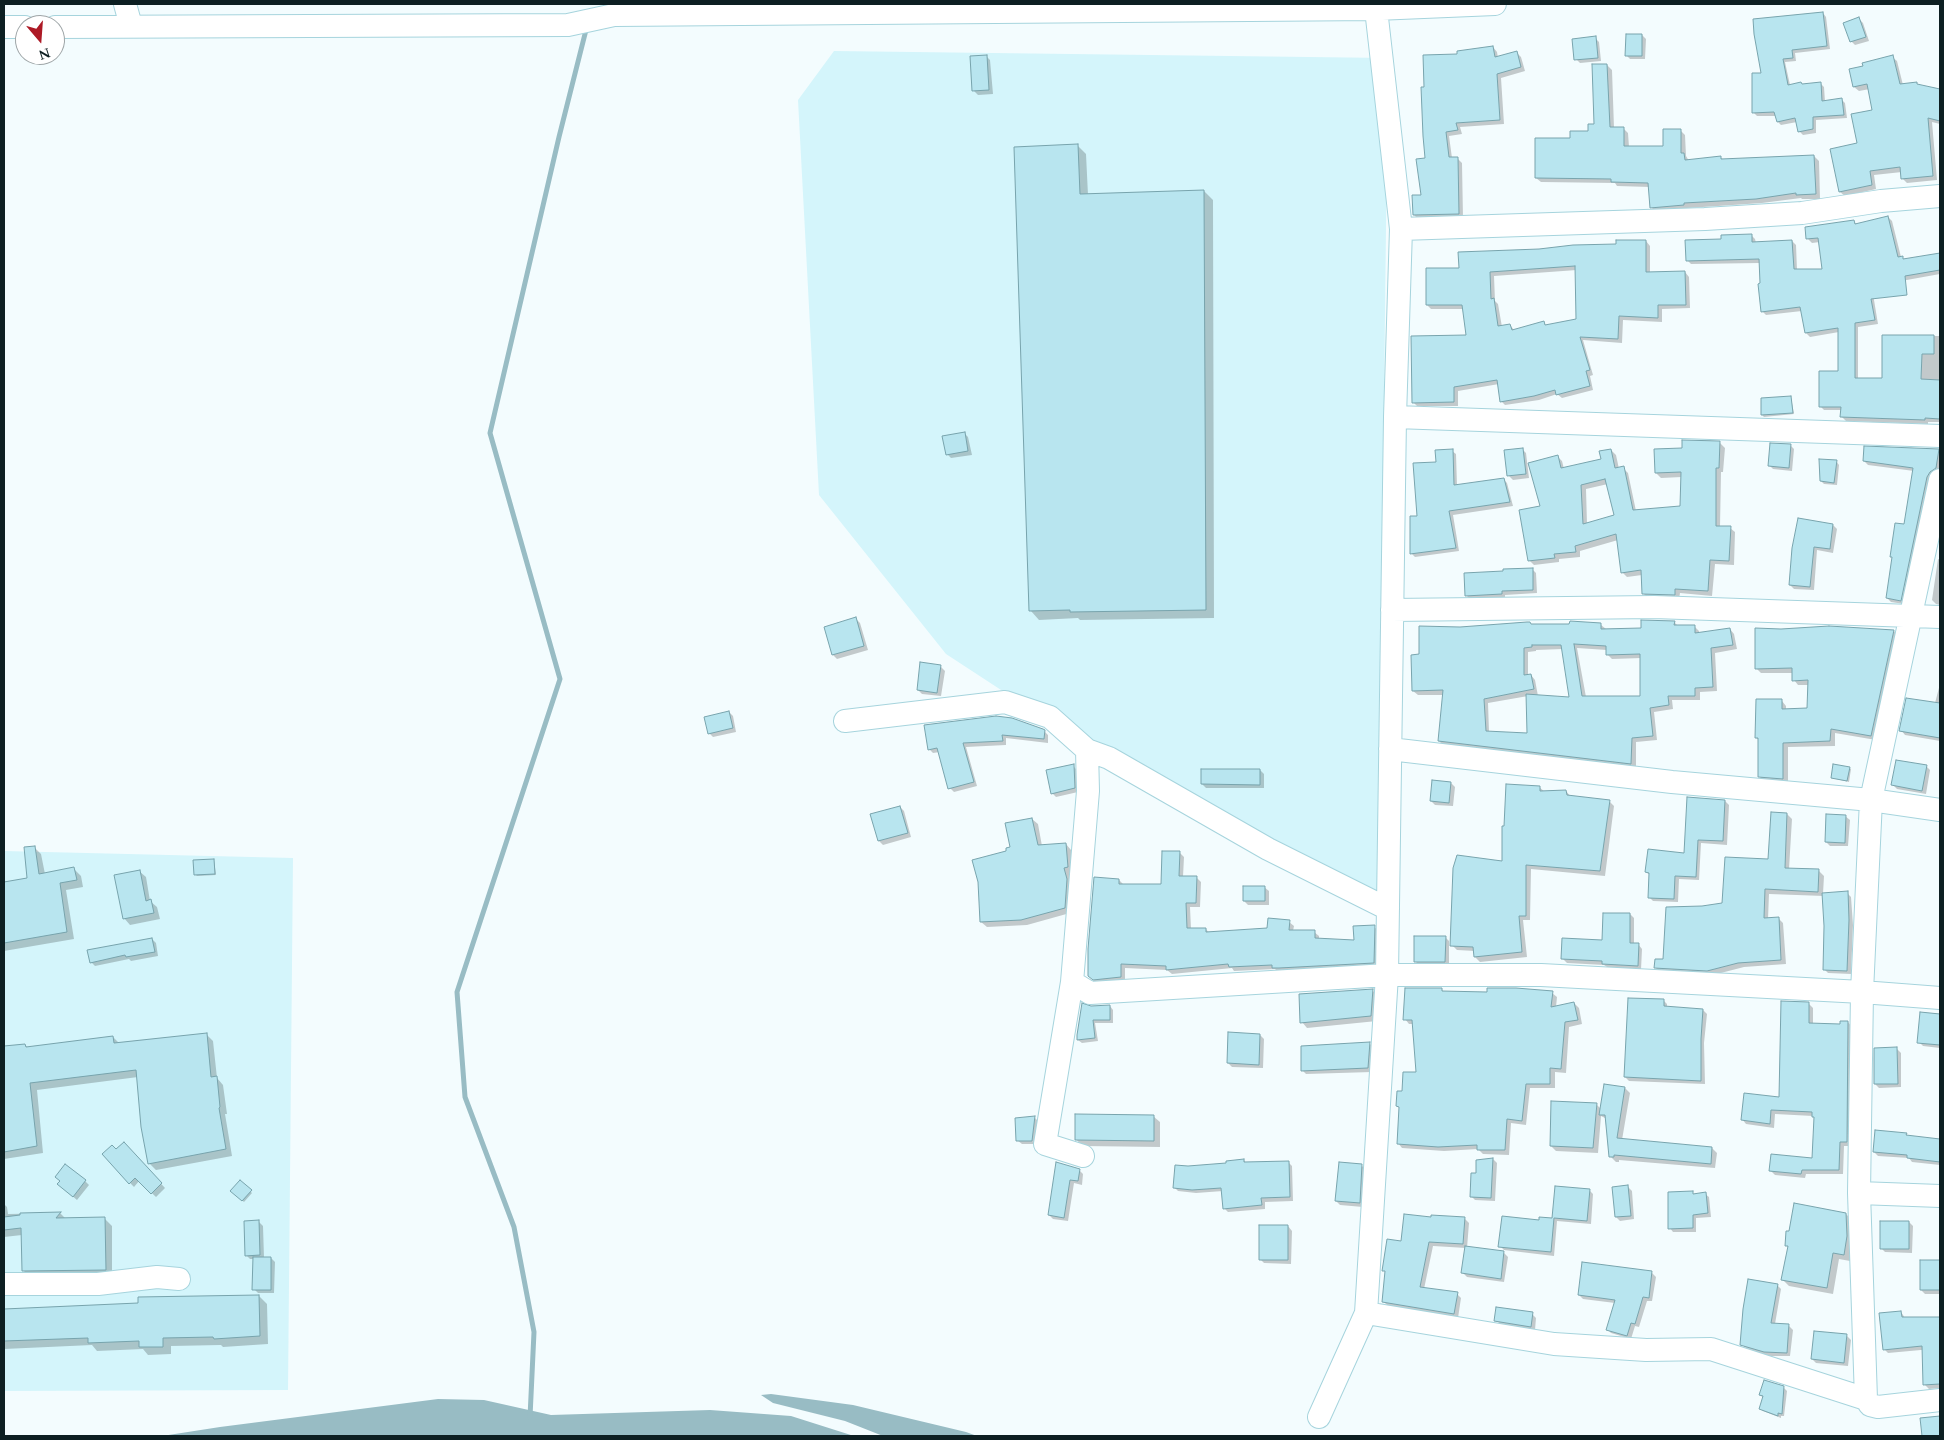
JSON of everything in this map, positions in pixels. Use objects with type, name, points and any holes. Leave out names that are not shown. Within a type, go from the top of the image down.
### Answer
[{"type":"street","points":[[125,4],[131,26]]},
{"type":"street","points":[[65,27],[568,25],[614,15],[1376,9],[1493,4]]},
{"type":"street","points":[[1318,1417],[1366,1313],[1387,975],[1395,417],[1401,229],[1376,9]]},
{"type":"street","points":[[1401,229],[1724,218],[1802,213],[1881,201],[1940,196]]},
{"type":"street","points":[[1395,417],[1940,436]]},
{"type":"street","points":[[1940,480],[1871,800],[1862,992],[1860,1193],[1866,1399],[1870,1405],[1878,1407],[1940,1400]]},
{"type":"street","points":[[1392,610],[1654,607],[1940,617]]},
{"type":"street","points":[[845,721],[1005,702],[1050,717],[1086,750],[1109,758],[1268,849],[1388,909]]},
{"type":"street","points":[[1390,749],[1672,782],[1871,800],[1940,810]]},
{"type":"street","points":[[1083,1156],[1045,1144],[1072,982],[1088,791],[1086,750]]},
{"type":"street","points":[[1072,982],[1090,993],[1387,975],[1541,975],[1862,992],[1940,998]]},
{"type":"street","points":[[1860,1193],[1940,1196]]},
{"type":"street","points":[[4,1284],[98,1284],[157,1277],[179,1279]]},
{"type":"street","points":[[1366,1313],[1554,1344],[1646,1350],[1711,1349],[1866,1399]]},
{"type":"shaded area","points":[[834,51],[1388,58],[1378,909],[1047,720],[946,654],[819,495],[798,100]]},
{"type":"shaded area","points":[[4,851],[293,858],[288,1390],[4,1391]]},
{"type":"shaded area","points":[[771,1394],[853,1405],[977,1436],[883,1436],[845,1421],[773,1403],[761,1395]]},
{"type":"shaded area","points":[[438,1399],[484,1400],[551,1415],[710,1410],[791,1416],[854,1436],[162,1436]]},
{"type":"building","points":[[1823,12],[1827,46],[1792,50],[1793,58],[1783,59],[1788,85],[1801,82],[1802,84],[1821,82],[1822,101],[1842,98],[1844,115],[1813,117],[1813,129],[1798,132],[1795,118],[1777,122],[1774,112],[1752,113],[1752,73],[1761,73],[1753,19]]},
{"type":"building","points":[[1859,17],[1866,37],[1850,42],[1843,23]]},
{"type":"building","points":[[1626,34],[1642,34],[1642,56],[1625,56]]},
{"type":"building","points":[[1596,36],[1598,58],[1574,60],[1572,39]]},
{"type":"building","points":[[1493,46],[1495,57],[1517,51],[1521,67],[1497,74],[1500,120],[1456,123],[1458,130],[1446,132],[1449,157],[1458,157],[1459,214],[1413,215],[1412,195],[1421,195],[1416,159],[1425,158],[1421,87],[1424,87],[1423,55],[1457,54],[1457,51]]},
{"type":"building","points":[[987,55],[989,90],[972,91],[970,56]]},
{"type":"building","points":[[1893,55],[1900,84],[1917,82],[1917,84],[1940,89],[1940,121],[1928,118],[1933,176],[1901,179],[1900,167],[1870,171],[1872,185],[1839,192],[1830,149],[1857,143],[1851,114],[1872,110],[1867,84],[1853,87],[1849,69],[1863,66],[1862,63]]},
{"type":"building","points":[[1592,64],[1607,64],[1610,127],[1624,127],[1624,146],[1663,146],[1663,129],[1681,129],[1681,153],[1684,153],[1685,160],[1721,156],[1721,159],[1814,155],[1816,194],[1796,195],[1796,193],[1756,199],[1684,203],[1684,205],[1650,208],[1648,183],[1611,182],[1611,179],[1535,178],[1535,138],[1570,138],[1570,131],[1588,131],[1588,124],[1594,124]]},
{"type":"building","points":[[1078,144],[1080,194],[1204,190],[1206,610],[1029,611],[1014,147]]},
{"type":"building","points":[[1888,216],[1898,257],[1903,256],[1903,259],[1940,253],[1940,270],[1905,276],[1907,295],[1871,299],[1875,320],[1855,323],[1855,378],[1882,378],[1882,335],[1934,335],[1934,354],[1922,354],[1921,379],[1940,380],[1940,419],[1840,417],[1841,407],[1819,407],[1819,371],[1838,371],[1838,328],[1805,333],[1800,307],[1761,312],[1758,284],[1760,283],[1759,259],[1686,261],[1685,240],[1721,239],[1721,235],[1752,234],[1752,242],[1792,240],[1794,269],[1822,269],[1818,238],[1806,239],[1805,227],[1854,220],[1855,224]]},
{"type":"building","points":[[1616,240],[1646,240],[1646,272],[1685,271],[1686,305],[1658,305],[1658,318],[1619,316],[1618,339],[1580,337],[1590,370],[1586,371],[1590,386],[1556,395],[1555,390],[1500,402],[1497,380],[1454,387],[1454,402],[1412,403],[1411,336],[1466,335],[1462,305],[1426,305],[1426,268],[1459,268],[1458,252],[1616,244]],"holes":[[[1575,266],[1576,319],[1545,325],[1544,321],[1512,330],[1510,324],[1498,326],[1494,298],[1491,299],[1490,272]]]},
{"type":"building","points":[[1791,396],[1793,413],[1761,415],[1761,398]]},
{"type":"building","points":[[965,432],[968,451],[946,455],[942,436]]},
{"type":"building","points":[[1682,440],[1720,441],[1719,468],[1716,468],[1716,526],[1731,526],[1729,561],[1710,560],[1708,591],[1675,589],[1675,595],[1642,594],[1641,570],[1621,573],[1616,534],[1575,546],[1576,552],[1554,554],[1555,558],[1528,561],[1519,510],[1540,506],[1528,463],[1558,455],[1561,468],[1601,459],[1599,451],[1611,449],[1615,468],[1624,466],[1633,510],[1680,506],[1681,472],[1655,473],[1654,449],[1682,448]],"holes":[[[1605,479],[1614,515],[1583,524],[1581,485]]]},
{"type":"building","points":[[1770,443],[1791,444],[1789,468],[1768,466]]},
{"type":"building","points":[[1864,446],[1939,449],[1936,468],[1927,477],[1901,601],[1886,598],[1895,523],[1904,524],[1913,468],[1863,461]]},
{"type":"building","points":[[1523,448],[1526,474],[1507,476],[1504,450]]},
{"type":"building","points":[[1453,449],[1454,485],[1504,478],[1510,502],[1449,511],[1456,548],[1410,554],[1410,516],[1417,516],[1413,463],[1436,462],[1435,450]]},
{"type":"building","points":[[1819,459],[1837,460],[1834,483],[1820,481]]},
{"type":"building","points":[[1798,518],[1833,524],[1830,549],[1814,547],[1810,587],[1789,585],[1792,548]]},
{"type":"building","points":[[1533,568],[1533,590],[1502,591],[1502,594],[1465,596],[1464,573]]},
{"type":"building","points":[[856,617],[864,646],[832,655],[824,627]]},
{"type":"building","points":[[1641,620],[1675,621],[1674,625],[1695,625],[1695,633],[1730,628],[1733,645],[1711,648],[1713,687],[1695,688],[1695,696],[1668,696],[1669,705],[1650,708],[1653,736],[1632,738],[1631,764],[1438,741],[1443,690],[1412,691],[1411,655],[1419,654],[1419,626],[1460,627],[1527,622],[1531,624],[1569,624],[1570,621],[1601,623],[1601,629],[1641,628]],"holes":[[[1574,644],[1606,646],[1606,655],[1640,654],[1640,696],[1582,696]],[[1532,645],[1561,645],[1569,697],[1526,694],[1527,733],[1486,731],[1484,699],[1534,689],[1531,674],[1524,675],[1524,648],[1532,647]]]},
{"type":"building","points":[[1829,626],[1894,630],[1871,736],[1831,729],[1830,741],[1783,743],[1783,779],[1758,777],[1758,738],[1755,738],[1756,699],[1782,699],[1782,709],[1807,708],[1808,680],[1792,681],[1792,668],[1755,669],[1755,628],[1781,629]]},
{"type":"building","points":[[920,662],[941,665],[937,693],[917,690]]},
{"type":"building","points":[[1906,698],[1940,703],[1940,738],[1899,731]]},
{"type":"building","points":[[729,711],[733,728],[708,734],[704,717]]},
{"type":"building","points":[[996,716],[1012,718],[1043,729],[1045,730],[1044,739],[1002,735],[1003,741],[963,743],[974,782],[948,789],[937,748],[928,750],[924,725]]},
{"type":"building","points":[[1896,760],[1927,765],[1922,791],[1891,785]]},
{"type":"building","points":[[1074,764],[1075,788],[1051,794],[1046,770]]},
{"type":"building","points":[[1833,764],[1850,767],[1847,781],[1831,778]]},
{"type":"building","points":[[1201,769],[1260,769],[1260,785],[1201,784]]},
{"type":"building","points":[[1432,780],[1451,782],[1449,803],[1430,801]]},
{"type":"building","points":[[1506,784],[1540,786],[1540,791],[1566,790],[1567,795],[1610,800],[1600,871],[1526,865],[1526,916],[1519,916],[1522,952],[1474,957],[1473,947],[1450,946],[1453,868],[1457,855],[1502,861],[1502,826],[1504,826]]},
{"type":"building","points":[[1687,797],[1725,800],[1723,841],[1698,840],[1696,877],[1675,876],[1674,899],[1648,898],[1649,873],[1645,872],[1648,849],[1684,853]]},
{"type":"building","points":[[900,806],[908,833],[878,841],[870,814]]},
{"type":"building","points":[[1771,812],[1787,813],[1785,868],[1819,869],[1818,892],[1765,889],[1764,918],[1779,917],[1781,960],[1738,963],[1707,971],[1654,968],[1655,959],[1663,959],[1666,907],[1702,906],[1722,903],[1725,857],[1768,859]]},
{"type":"building","points":[[1826,814],[1846,815],[1845,843],[1825,842]]},
{"type":"building","points":[[1032,818],[1038,845],[1066,843],[1068,867],[1064,868],[1067,879],[1065,908],[1021,920],[980,922],[978,882],[972,860],[1006,851],[1006,848],[1010,847],[1005,823]]},
{"type":"building","points":[[35,846],[39,874],[74,867],[77,880],[60,883],[67,932],[4,943],[4,882],[27,878],[24,847]]},
{"type":"building","points":[[1162,851],[1180,851],[1179,876],[1197,876],[1196,903],[1186,903],[1187,928],[1206,928],[1206,932],[1267,928],[1268,918],[1290,920],[1289,930],[1315,930],[1315,938],[1354,940],[1353,926],[1375,925],[1374,963],[1279,968],[1272,968],[1272,965],[1229,967],[1228,964],[1166,970],[1166,966],[1121,964],[1121,977],[1093,980],[1088,976],[1088,949],[1094,877],[1119,879],[1119,884],[1161,884]]},
{"type":"building","points":[[214,859],[215,874],[194,875],[193,860]]},
{"type":"building","points":[[140,870],[146,901],[151,899],[154,913],[123,919],[114,875]]},
{"type":"building","points":[[1243,886],[1265,886],[1265,901],[1243,901]]},
{"type":"building","points":[[1848,891],[1847,971],[1823,970],[1824,926],[1822,893]]},
{"type":"building","points":[[1603,913],[1630,913],[1630,943],[1639,943],[1638,966],[1602,964],[1602,961],[1561,959],[1562,938],[1602,940]]},
{"type":"building","points":[[1414,936],[1446,936],[1445,962],[1414,962]]},
{"type":"building","points":[[152,938],[155,952],[126,957],[125,955],[90,963],[87,950]]},
{"type":"building","points":[[1405,988],[1442,988],[1442,991],[1487,992],[1487,988],[1553,991],[1551,1007],[1574,1002],[1578,1020],[1565,1022],[1561,1069],[1550,1068],[1550,1084],[1526,1084],[1522,1121],[1507,1119],[1505,1150],[1477,1150],[1477,1145],[1438,1147],[1397,1144],[1399,1107],[1396,1106],[1397,1091],[1402,1091],[1403,1072],[1416,1072],[1412,1020],[1403,1020]]},
{"type":"building","points":[[1373,989],[1371,1016],[1300,1023],[1299,994]]},
{"type":"building","points":[[1628,998],[1664,999],[1664,1006],[1703,1009],[1701,1081],[1624,1077]]},
{"type":"building","points":[[1781,1001],[1809,1002],[1809,1023],[1840,1024],[1840,1021],[1848,1021],[1847,1142],[1840,1142],[1839,1170],[1802,1170],[1801,1174],[1769,1171],[1771,1154],[1812,1158],[1814,1117],[1812,1117],[1812,1112],[1771,1110],[1770,1124],[1741,1120],[1744,1093],[1779,1097]]},
{"type":"building","points":[[1082,1003],[1091,1006],[1110,1005],[1110,1020],[1093,1020],[1095,1038],[1077,1040],[1077,1035]]},
{"type":"building","points":[[1920,1012],[1940,1014],[1940,1045],[1917,1043]]},
{"type":"building","points":[[1228,1032],[1260,1034],[1259,1065],[1227,1063]]},
{"type":"building","points":[[207,1033],[211,1077],[217,1076],[219,1108],[226,1149],[148,1164],[141,1127],[136,1070],[30,1083],[37,1146],[4,1152],[4,1046],[25,1044],[26,1047],[113,1036],[114,1043]]},
{"type":"building","points":[[1370,1042],[1368,1068],[1301,1071],[1301,1046]]},
{"type":"building","points":[[1897,1047],[1898,1084],[1874,1084],[1874,1048]]},
{"type":"building","points":[[1604,1084],[1625,1087],[1617,1138],[1712,1147],[1711,1164],[1614,1155],[1614,1157],[1609,1157],[1605,1115],[1599,1115]]},
{"type":"building","points":[[1551,1101],[1597,1103],[1593,1148],[1550,1146]]},
{"type":"building","points":[[1075,1114],[1154,1115],[1154,1141],[1075,1140]]},
{"type":"building","points":[[1035,1116],[1032,1141],[1016,1141],[1015,1118]]},
{"type":"building","points":[[1875,1130],[1940,1139],[1940,1162],[1907,1158],[1907,1155],[1873,1152]]},
{"type":"building","points":[[124,1142],[162,1183],[151,1194],[135,1178],[129,1184],[102,1154],[112,1145],[116,1149]]},
{"type":"building","points":[[1493,1158],[1491,1198],[1470,1197],[1471,1173],[1476,1173],[1476,1160]]},
{"type":"building","points":[[1244,1159],[1244,1162],[1289,1161],[1290,1197],[1261,1198],[1262,1205],[1223,1209],[1221,1188],[1192,1190],[1173,1188],[1175,1165],[1188,1166],[1226,1163],[1226,1161]]},
{"type":"building","points":[[1056,1162],[1080,1169],[1078,1181],[1070,1180],[1064,1218],[1048,1215]]},
{"type":"building","points":[[1339,1162],[1362,1164],[1360,1203],[1335,1201]]},
{"type":"building","points":[[65,1164],[86,1180],[73,1197],[57,1184],[60,1181],[55,1177]]},
{"type":"building","points":[[240,1180],[252,1190],[242,1201],[230,1191]]},
{"type":"building","points":[[1628,1185],[1631,1216],[1615,1217],[1612,1187]]},
{"type":"building","points":[[1555,1186],[1590,1189],[1587,1221],[1554,1218],[1551,1252],[1498,1247],[1502,1216],[1539,1220],[1539,1217],[1552,1218]]},
{"type":"building","points":[[1693,1191],[1693,1194],[1706,1192],[1708,1213],[1693,1215],[1693,1228],[1668,1229],[1668,1192]]},
{"type":"building","points":[[1794,1203],[1846,1213],[1847,1236],[1844,1255],[1833,1253],[1827,1288],[1781,1280],[1788,1246],[1785,1246],[1786,1231],[1789,1231]]},
{"type":"building","points":[[61,1212],[56,1218],[105,1217],[106,1270],[22,1271],[21,1228],[4,1230],[4,1217],[20,1215],[20,1213]]},
{"type":"building","points":[[1404,1214],[1431,1217],[1431,1215],[1465,1217],[1463,1244],[1429,1242],[1420,1287],[1458,1292],[1454,1314],[1382,1302],[1385,1271],[1382,1271],[1387,1239],[1401,1241]]},
{"type":"building","points":[[259,1220],[260,1255],[245,1256],[244,1221]]},
{"type":"building","points":[[1880,1221],[1909,1221],[1909,1249],[1880,1249]]},
{"type":"building","points":[[1259,1225],[1288,1225],[1288,1260],[1259,1260]]},
{"type":"building","points":[[1465,1246],[1504,1251],[1501,1279],[1461,1273]]},
{"type":"building","points":[[253,1257],[271,1257],[271,1290],[252,1290]]},
{"type":"building","points":[[1920,1260],[1940,1260],[1940,1290],[1920,1290]]},
{"type":"building","points":[[1582,1262],[1652,1271],[1649,1298],[1643,1297],[1635,1324],[1631,1323],[1627,1336],[1606,1330],[1615,1300],[1578,1295]]},
{"type":"building","points":[[1748,1279],[1778,1284],[1771,1323],[1789,1324],[1787,1353],[1764,1352],[1740,1345]]},
{"type":"building","points":[[259,1295],[260,1336],[214,1339],[213,1337],[163,1338],[163,1347],[139,1347],[139,1341],[88,1343],[88,1338],[4,1341],[4,1309],[138,1303],[138,1297]]},
{"type":"building","points":[[1496,1307],[1533,1312],[1531,1327],[1494,1321]]},
{"type":"building","points":[[1901,1311],[1902,1317],[1940,1317],[1940,1384],[1923,1385],[1922,1346],[1883,1350],[1879,1313]]},
{"type":"building","points":[[1814,1331],[1847,1334],[1844,1363],[1811,1359]]},
{"type":"building","points":[[1764,1380],[1784,1386],[1782,1414],[1778,1413],[1778,1416],[1759,1409],[1763,1396],[1759,1395]]},
{"type":"building","points":[[1940,1416],[1940,1436],[1922,1436],[1920,1418]]},
{"type":"waterway","points":[[530,1417],[534,1332],[514,1227],[465,1097],[457,992],[560,679],[490,433],[559,137],[587,26]]}]
